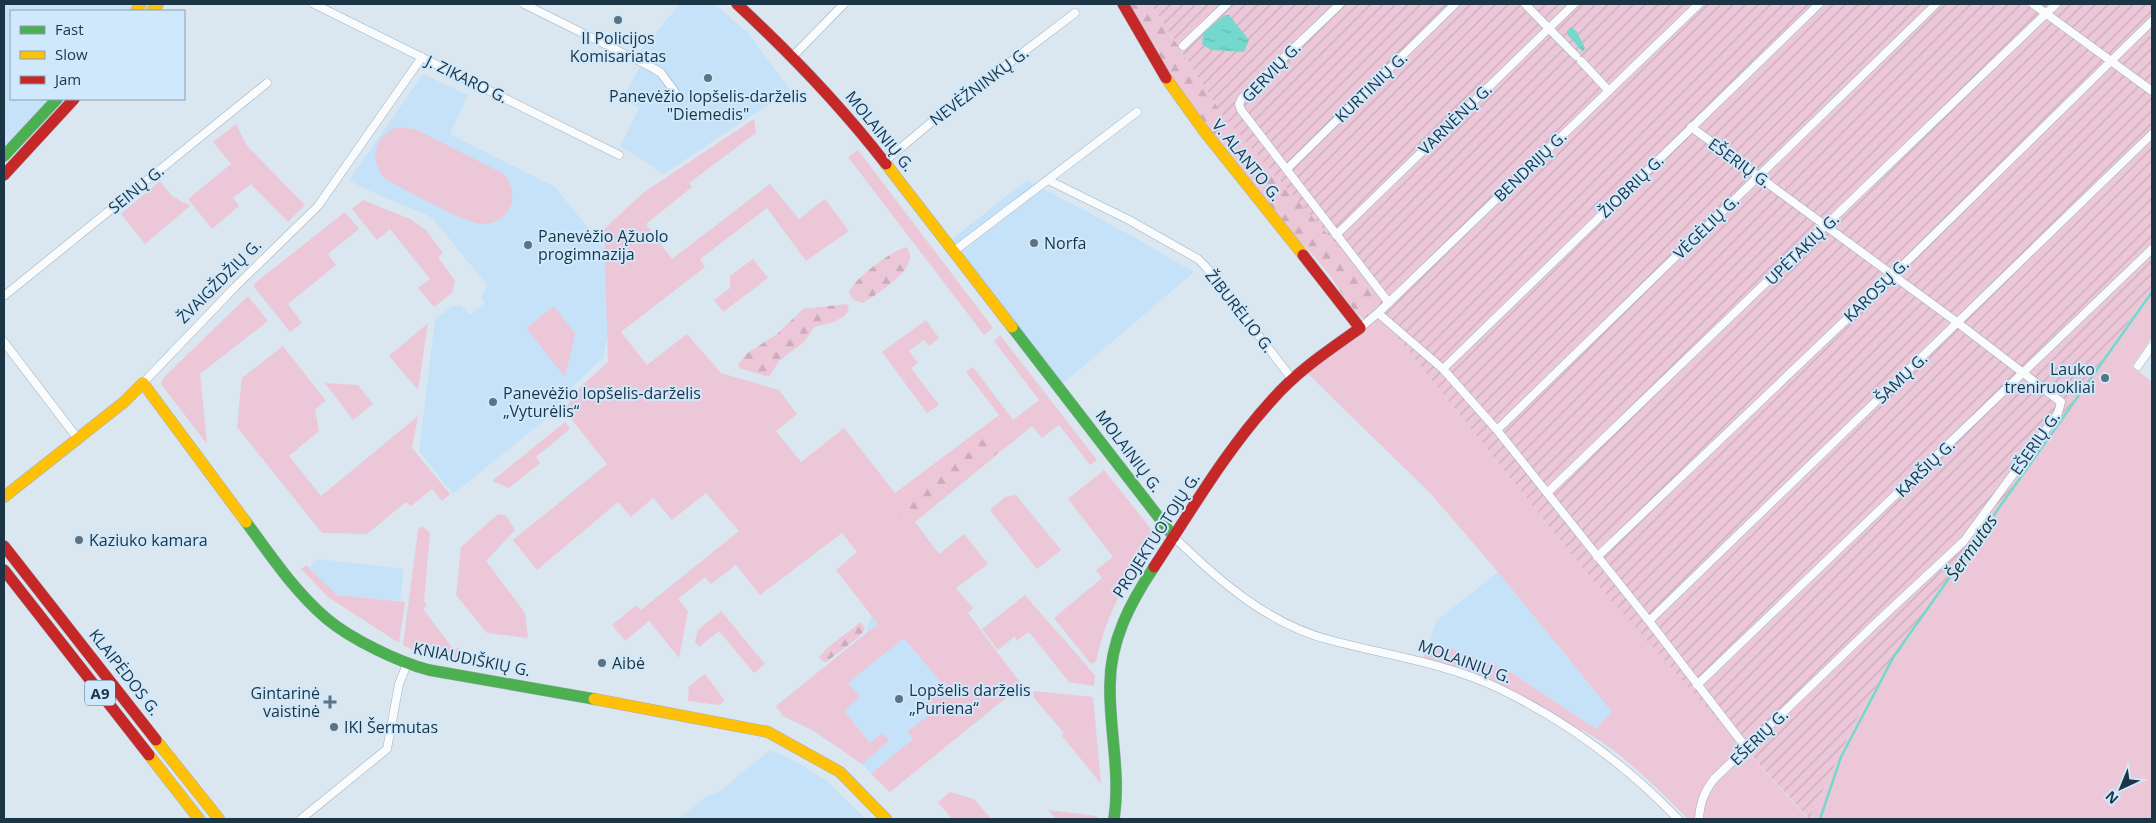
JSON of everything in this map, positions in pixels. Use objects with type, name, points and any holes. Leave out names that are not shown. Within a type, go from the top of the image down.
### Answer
[{"type":"main road","name":"MOLAINIŲ G.","points":[[737,4],[793,56],[835,101],[954,251],[1174,537]]},
{"type":"main road","name":"V. ALANTO G.","points":[[1123,4],[1164,77],[1191,116],[1360,328]]},
{"type":"main road","points":[[4,156],[56,100]]},
{"type":"main road","points":[[4,175],[73,100]]},
{"type":"main road","name":"PROJEKTUOTOJŲ G.","points":[[1114,819],[1116,791],[1109,695],[1111,664],[1118,634],[1128,607],[1251,424],[1292,379],[1360,328]]},
{"type":"main road","name":"ŽVAIGŽDŽIŲ G.","points":[[4,497],[124,402],[143,383]]},
{"type":"main road","name":"KNIAUDIŠKIŲ G.","points":[[143,383],[301,594],[334,624],[407,664],[429,670],[666,711],[768,732],[840,772],[886,819]]},
{"type":"main road","name":"KLAIPĖDOS G.","points":[[4,546],[218,819]]},
{"type":"main road","name":"KLAIPĖDOS G.","points":[[4,570],[198,819]]},
{"type":"street","name":"J. ZIKARO G.","points":[[314,4],[619,155]]},
{"type":"street","points":[[524,4],[653,68],[661,73],[680,99]]},
{"type":"street","points":[[793,56],[844,4]]},
{"type":"street","points":[[1183,46],[1227,4]]},
{"type":"street","name":"GERVIŲ G.","points":[[1287,169],[1241,110],[1239,104],[1242,98],[1340,4]]},
{"type":"street","name":"KURTINIŲ G.","points":[[1287,169],[1456,4]]},
{"type":"street","points":[[1525,4],[1610,91]]},
{"type":"street","name":"VARNĖNŲ G.","points":[[1336,235],[1574,4]]},
{"type":"street","name":"BENDRIJŲ G.","points":[[1360,328],[1389,303],[1699,4]]},
{"type":"street","name":"ŽIOBRIŲ G.","points":[[1443,369],[1819,4]]},
{"type":"street","name":"VĖGĖLIŲ G.","points":[[1496,430],[1936,4]]},
{"type":"street","points":[[2033,4],[2152,91]]},
{"type":"street","name":"UPĖTAKIŲ G.","points":[[1547,493],[2056,4]]},
{"type":"street","name":"NEVĖŽNINKŲ G.","points":[[884,162],[934,120],[1075,13]]},
{"type":"street","name":"KAROSŲ G.","points":[[1597,557],[1893,275],[2152,21]]},
{"type":"street","name":"ŽVAIGŽDŽIŲ G.","points":[[143,383],[234,287],[318,206],[422,57]]},
{"type":"street","name":"SEINŲ G.","points":[[4,296],[267,82]]},
{"type":"street","points":[[954,251],[1137,112]]},
{"type":"street","name":"EŠERIŲ G.","points":[[1691,127],[1958,323],[2061,402],[2058,413],[2037,444],[1964,541],[1876,622],[1706,790],[1701,802],[1699,819]]},
{"type":"street","name":"ŠAMŲ G.","points":[[1649,621],[2152,134]]},
{"type":"street","points":[[1287,169],[1389,303]]},
{"type":"street","name":"ŽIBURĖLIO G.","points":[[1048,180],[1129,220],[1206,266],[1292,379]]},
{"type":"street","name":"KARŠIŲ G.","points":[[1697,685],[2024,374],[2152,249]]},
{"type":"street","points":[[1378,313],[1443,369],[1496,430],[1649,621],[1747,749]]},
{"type":"street","points":[[4,342],[78,439]]},
{"type":"street","points":[[2138,366],[2152,346]]},
{"type":"street","name":"MOLAINIŲ G.","points":[[1174,537],[1208,571],[1229,588],[1288,624],[1330,640],[1395,654],[1498,687],[1589,740],[1619,762],[1678,819]]},
{"type":"street","points":[[301,819],[388,749],[398,684],[407,664]]},
{"type":"shaded area","points":[[4,4],[135,4],[131,10],[10,10],[10,100],[50,100],[4,151]]},
{"type":"shaded area","name":"Panevėžio lopšelis-darželis \"Diemedis\"","points":[[680,4],[715,4],[749,34],[790,90],[664,174],[620,146],[639,108],[623,98],[641,65],[634,58]]},
{"type":"shaded area","name":"Panevėžio Ąžuolo progimnazija","points":[[423,74],[468,95],[450,134],[555,187],[622,270],[603,358],[562,396],[561,407],[453,494],[419,451],[435,319],[453,306],[461,305],[470,315],[485,303],[481,298],[487,285],[433,219],[349,180]]},
{"type":"shaded area","points":[[1027,180],[1134,237],[1194,272],[1059,387],[947,243]]},
{"type":"shaded area","points":[[318,559],[404,569],[400,601],[337,595],[308,568]]},
{"type":"shaded area","points":[[1498,572],[1612,712],[1596,729],[1506,669],[1430,641],[1436,621]]},
{"type":"shaded area","points":[[877,596],[970,695],[873,776],[862,764],[814,731],[783,716],[776,706],[866,633]]},
{"type":"shaded area","points":[[770,750],[799,763],[827,781],[866,819],[678,819],[707,796],[717,793]]},
{"type":"green space","points":[[1129,4],[1151,4],[1224,117],[1389,303],[1367,322],[1351,307],[1326,271],[1292,234],[1183,95]]},
{"type":"green space","points":[[1151,4],[2152,4],[2152,288],[1912,633],[1861,710],[1809,819],[1740,745],[1585,571],[1378,313],[1388,303],[1224,117]]},
{"type":"green space","points":[[754,119],[756,133],[689,183],[692,187],[646,224],[672,259],[770,184],[799,219],[825,199],[849,231],[806,261],[767,208],[700,259],[705,267],[621,332],[647,365],[687,334],[721,373],[779,390],[797,414],[776,431],[801,462],[844,428],[895,493],[999,415],[966,372],[973,367],[1013,420],[1039,400],[994,341],[1000,335],[1097,460],[1090,465],[1059,425],[1042,438],[1032,426],[915,522],[939,554],[964,534],[988,564],[956,588],[973,608],[968,613],[1022,685],[890,792],[871,774],[913,739],[907,732],[928,716],[921,707],[945,687],[904,638],[848,683],[860,697],[844,711],[870,743],[883,733],[889,741],[862,764],[814,731],[783,716],[776,706],[878,624],[836,570],[857,552],[842,533],[760,595],[736,565],[711,584],[705,577],[678,599],[688,611],[679,658],[649,621],[625,641],[612,625],[636,605],[641,610],[739,531],[706,493],[672,520],[653,498],[631,517],[618,502],[537,570],[513,540],[607,464],[565,411],[573,394],[608,362],[604,229],[643,193]]},
{"type":"green space","points":[[236,124],[247,146],[305,205],[288,222],[251,184],[233,198],[239,206],[212,229],[188,199],[231,164],[213,142]]},
{"type":"green space","points":[[398,127],[415,129],[502,173],[512,191],[511,204],[506,213],[495,222],[481,224],[473,222],[387,180],[377,166],[376,150],[383,136]]},
{"type":"green space","points":[[858,150],[993,328],[984,335],[848,157]]},
{"type":"green space","points":[[160,181],[172,196],[190,206],[145,244],[121,214]]},
{"type":"green space","points":[[363,200],[410,219],[426,230],[443,253],[438,257],[455,281],[452,293],[434,307],[418,288],[430,279],[390,229],[377,240],[352,209]]},
{"type":"green space","points":[[345,212],[359,229],[328,254],[336,265],[288,304],[302,323],[290,332],[254,287],[255,283]]},
{"type":"green space","points":[[906,247],[910,254],[909,262],[896,279],[863,303],[853,300],[849,292],[866,272],[883,259]]},
{"type":"green space","points":[[753,259],[768,278],[723,312],[714,300],[730,288],[730,276]]},
{"type":"green space","points":[[2152,288],[2152,337],[2132,366],[2152,382],[2152,819],[1809,819],[1861,710],[1912,633]]},
{"type":"green space","points":[[248,296],[268,321],[200,374],[207,444],[161,384],[163,378]]},
{"type":"green space","points":[[847,304],[849,310],[846,314],[833,322],[814,327],[804,342],[779,361],[769,377],[739,368],[738,365],[746,354],[777,334],[803,309]]},
{"type":"green space","points":[[554,306],[575,334],[565,377],[526,328]]},
{"type":"green space","points":[[1378,313],[1585,571],[1808,819],[1688,819],[1625,759],[1582,730],[1579,733],[1498,687],[1422,662],[1430,641],[1506,669],[1596,729],[1612,712],[1498,572],[1431,494],[1304,370]]},
{"type":"green space","points":[[926,320],[939,338],[929,346],[924,340],[909,351],[918,363],[911,368],[939,405],[927,413],[882,352]]},
{"type":"green space","points":[[428,323],[418,390],[389,356]]},
{"type":"green space","points":[[283,346],[326,401],[315,409],[319,431],[289,456],[321,496],[418,416],[412,448],[450,494],[442,501],[432,489],[411,506],[406,502],[367,534],[322,533],[237,427],[242,378]]},
{"type":"green space","points":[[325,383],[358,385],[373,404],[353,420]]},
{"type":"green space","points":[[565,422],[570,429],[536,457],[540,463],[509,488],[492,481]]},
{"type":"green space","points":[[990,433],[999,435],[1002,442],[1001,449],[995,455],[913,519],[900,515],[897,512],[905,498],[942,471],[948,461],[959,450]]},
{"type":"green space","points":[[1104,470],[1152,530],[1152,537],[1119,597],[1100,644],[1096,662],[1091,664],[1054,618],[1102,578],[1096,570],[1113,557],[1068,499]]},
{"type":"green space","points":[[1016,495],[1061,550],[1037,569],[990,510],[1005,497]]},
{"type":"green space","points":[[498,514],[506,516],[515,530],[486,561],[525,613],[528,638],[487,633],[456,595],[461,547]]},
{"type":"green space","points":[[422,526],[430,533],[424,601],[427,605],[423,609],[454,650],[459,647],[461,653],[460,660],[414,650],[403,645],[418,530]]},
{"type":"green space","points":[[306,565],[337,595],[405,602],[399,643],[328,597],[301,569]]},
{"type":"green space","points":[[1025,595],[1095,676],[1094,686],[1069,682],[1029,632],[1016,641],[1015,636],[998,650],[982,629]]},
{"type":"green space","points":[[721,611],[765,664],[754,673],[719,631],[699,647],[695,642],[698,630]]},
{"type":"green space","points":[[861,622],[865,629],[859,637],[826,662],[822,661],[819,657],[827,648]]},
{"type":"green space","points":[[705,674],[725,701],[719,705],[688,701],[689,686]]},
{"type":"green space","points":[[1034,691],[1093,697],[1101,784],[1062,736],[1064,733],[1033,697]]},
{"type":"green space","points":[[950,792],[974,799],[991,819],[952,819],[938,802]]},
{"type":"green space","points":[[1048,810],[1097,816],[1097,819],[1056,819]]},
{"type":"water","points":[[1225,15],[1229,15],[1249,40],[1244,52],[1211,50],[1202,44],[1203,33]]},
{"type":"water","points":[[1571,27],[1577,32],[1585,48],[1583,52],[1567,34]]},
{"type":"waterway","name":"Šermutas","points":[[1820,819],[1841,757],[1894,656],[2152,292]]},
{"type":"traffic: fast","points":[[4,156],[56,100]]},
{"type":"traffic: fast","points":[[1012,327],[1174,537]]},
{"type":"traffic: fast","points":[[246,522],[284,573],[315,608],[337,627],[375,649],[429,670],[594,699]]},
{"type":"traffic: fast","points":[[1114,819],[1116,768],[1110,702],[1111,669],[1123,623],[1137,594],[1154,567]]},
{"type":"traffic: slow","points":[[137,10],[141,4]]},
{"type":"traffic: slow","points":[[153,10],[158,4]]},
{"type":"traffic: slow","points":[[1166,78],[1204,131],[1303,255]]},
{"type":"traffic: slow","points":[[886,164],[1012,327]]},
{"type":"traffic: slow","points":[[4,497],[124,402],[143,383],[246,522]]},
{"type":"traffic: slow","points":[[594,699],[768,732],[840,772],[886,819]]},
{"type":"traffic: slow","points":[[156,740],[219,819]]},
{"type":"traffic: slow","points":[[149,755],[199,819]]},
{"type":"traffic: jam","points":[[737,4],[815,81],[886,164]]},
{"type":"traffic: jam","points":[[1123,4],[1166,78]]},
{"type":"traffic: jam","points":[[4,175],[73,100]]},
{"type":"traffic: jam","points":[[1154,567],[1210,481],[1255,419],[1292,380],[1314,361],[1360,328],[1303,255]]},
{"type":"traffic: jam","points":[[4,546],[156,740]]},
{"type":"traffic: jam","points":[[4,570],[149,755]]},
{"type":"place","name":"II Policijos Komisariatas","points":[[618,20]]},
{"type":"place","name":"Panevėžio lopšelis-darželis \"Diemedis\"","points":[[708,78]]},
{"type":"place","name":"Norfa","points":[[1034,243]]},
{"type":"place","name":"Panevėžio Ąžuolo progimnazija","points":[[528,245]]},
{"type":"place","name":"Lauko treniruokliai","points":[[2105,378]]},
{"type":"place","name":"Panevėžio lopšelis-darželis „Vyturėlis“","points":[[493,402]]},
{"type":"place","name":"Kaziuko kamara","points":[[79,540]]},
{"type":"place","name":"Aibė","points":[[602,663]]},
{"type":"place","name":"Lopšelis darželis „Puriena“","points":[[899,699]]},
{"type":"place","name":"Gintarinė vaistinė","points":[[330,702]]},
{"type":"place","name":"IKI Šermutas","points":[[334,727]]}]
